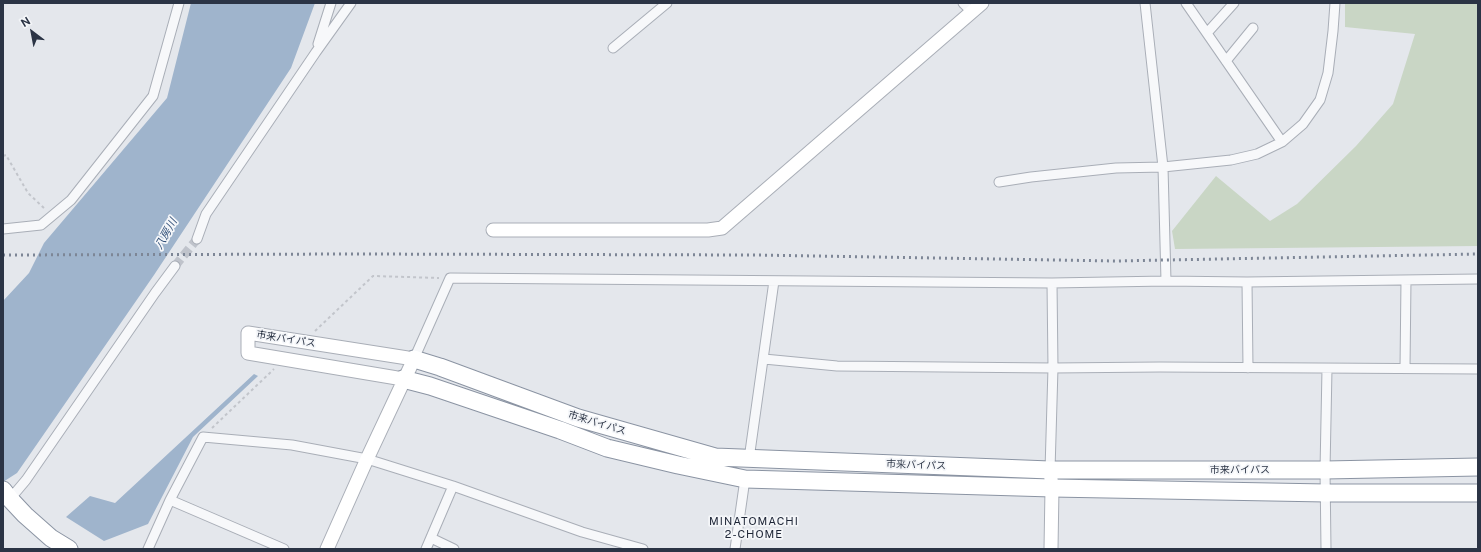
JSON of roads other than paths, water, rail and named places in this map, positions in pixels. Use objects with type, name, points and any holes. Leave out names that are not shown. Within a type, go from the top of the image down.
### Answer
[{"type":"highway","name":"市来バイパス","points":[[414,359],[440,367],[578,418],[715,457],[1050,470],[1325,470],[1478,467]]},
{"type":"highway","name":"市来バイパス","points":[[403,379],[430,386],[560,430],[607,448],[745,479],[1052,488],[1326,493],[1478,493]]},
{"type":"highway","points":[[6,494],[25,516],[51,538],[69,549]]},
{"type":"street","points":[[3,229],[41,225],[71,200],[153,96],[179,3]]},
{"type":"street","points":[[316,52],[331,3]]},
{"type":"street","points":[[197,239],[206,214],[351,3]]},
{"type":"street","points":[[613,48],[667,3]]},
{"type":"street","points":[[493,230],[708,230],[722,228],[967,8],[982,3]]},
{"type":"street","points":[[1145,3],[1163,167],[1166,281]]},
{"type":"street","points":[[1186,3],[1282,142]]},
{"type":"street","points":[[1207,33],[1234,3]]},
{"type":"street","points":[[999,182],[1031,176],[1116,168],[1163,167],[1231,160],[1257,154],[1282,142],[1303,124],[1320,100],[1328,72],[1333,31],[1334,3]]},
{"type":"street","points":[[1226,61],[1253,28]]},
{"type":"street","points":[[6,494],[26,480],[175,266]]},
{"type":"street","points":[[327,549],[450,278],[1052,283],[1478,279]]},
{"type":"street","points":[[1405,368],[1406,280]]},
{"type":"street","points":[[749,459],[774,281]]},
{"type":"street","points":[[1247,282],[1248,368]]},
{"type":"street","points":[[1051,549],[1052,488],[1050,470],[1054,368],[1052,283]]},
{"type":"street","name":"市来バイパス","points":[[403,379],[248,353],[248,333],[414,359]]},
{"type":"street","points":[[764,359],[837,366],[1478,369]]},
{"type":"street","points":[[1326,549],[1325,470],[1328,369]]},
{"type":"street","points":[[148,549],[170,500],[203,437],[292,445],[367,459],[453,486],[582,532],[643,549]]},
{"type":"street","points":[[735,549],[745,479]]},
{"type":"street","points":[[426,549],[453,486]]},
{"type":"street","points":[[170,500],[284,549]]},
{"type":"street","points":[[431,538],[454,549]]},
{"type":"water","name":"八房川","points":[[191,3],[315,3],[291,68],[154,275],[17,473],[3,482],[3,301],[29,273],[44,243],[167,98]]},
{"type":"water","points":[[254,374],[258,376],[193,437],[148,524],[104,541],[66,517],[90,496],[115,503]]},
{"type":"tunnel","points":[[175,266],[197,239]]},
{"type":"railway","points":[[3,255],[756,255],[1115,261],[1478,254]]},
{"type":"district","name":"MINATOMACHI 2-CHOME","points":[[754,528]]}]
